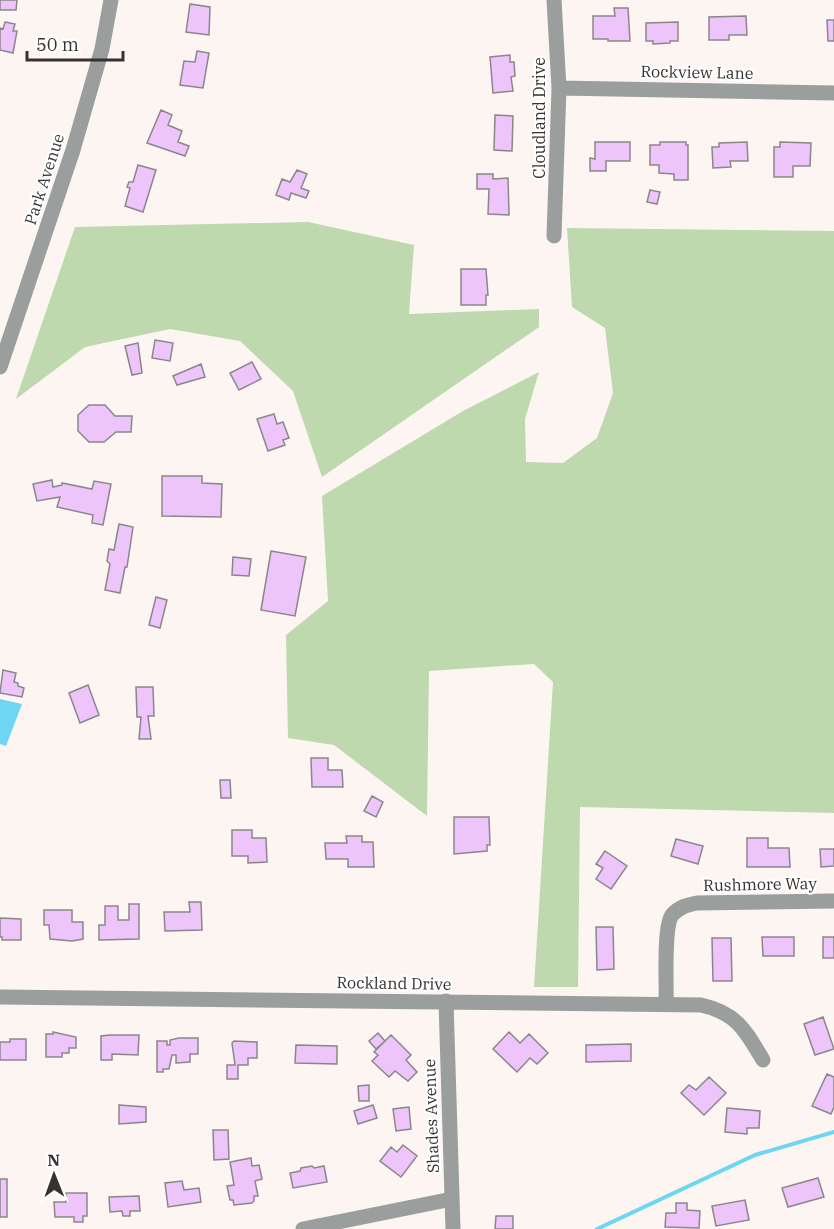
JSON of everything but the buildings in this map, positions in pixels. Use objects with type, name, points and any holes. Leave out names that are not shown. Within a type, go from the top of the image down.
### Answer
[{"type":"street","name":"Park Avenue","points":[[0,367],[73,150],[102,49],[111,0]]},
{"type":"street","name":"Cloudland Drive","points":[[554,0],[559,88],[554,236]]},
{"type":"street","name":"Rockview Lane","points":[[559,88],[834,93]]},
{"type":"street","name":"Rushmore Way","points":[[666,1004],[667,929],[671,916],[681,907],[697,903],[834,901]]},
{"type":"street","name":"Rockland Drive","points":[[0,997],[701,1005],[717,1008],[731,1016],[742,1026],[763,1060]]},
{"type":"street","name":"Shades Avenue","points":[[446,1001],[453,1229]]},
{"type":"street","points":[[303,1229],[452,1199]]},
{"type":"green space","points":[[308,222],[414,245],[409,314],[539,309],[539,327],[322,477],[293,391],[240,341],[170,329],[85,347],[16,399],[75,227]]},
{"type":"green space","points":[[567,228],[834,231],[834,813],[580,807],[578,987],[534,987],[553,682],[534,664],[429,671],[427,816],[334,745],[288,738],[286,635],[328,601],[322,496],[463,411],[539,372],[525,419],[526,462],[563,463],[597,438],[613,393],[605,328],[572,307]]},
{"type":"water","points":[[0,699],[22,704],[6,746],[0,744]]},
{"type":"waterway","points":[[597,1229],[755,1155],[834,1132]]}]
